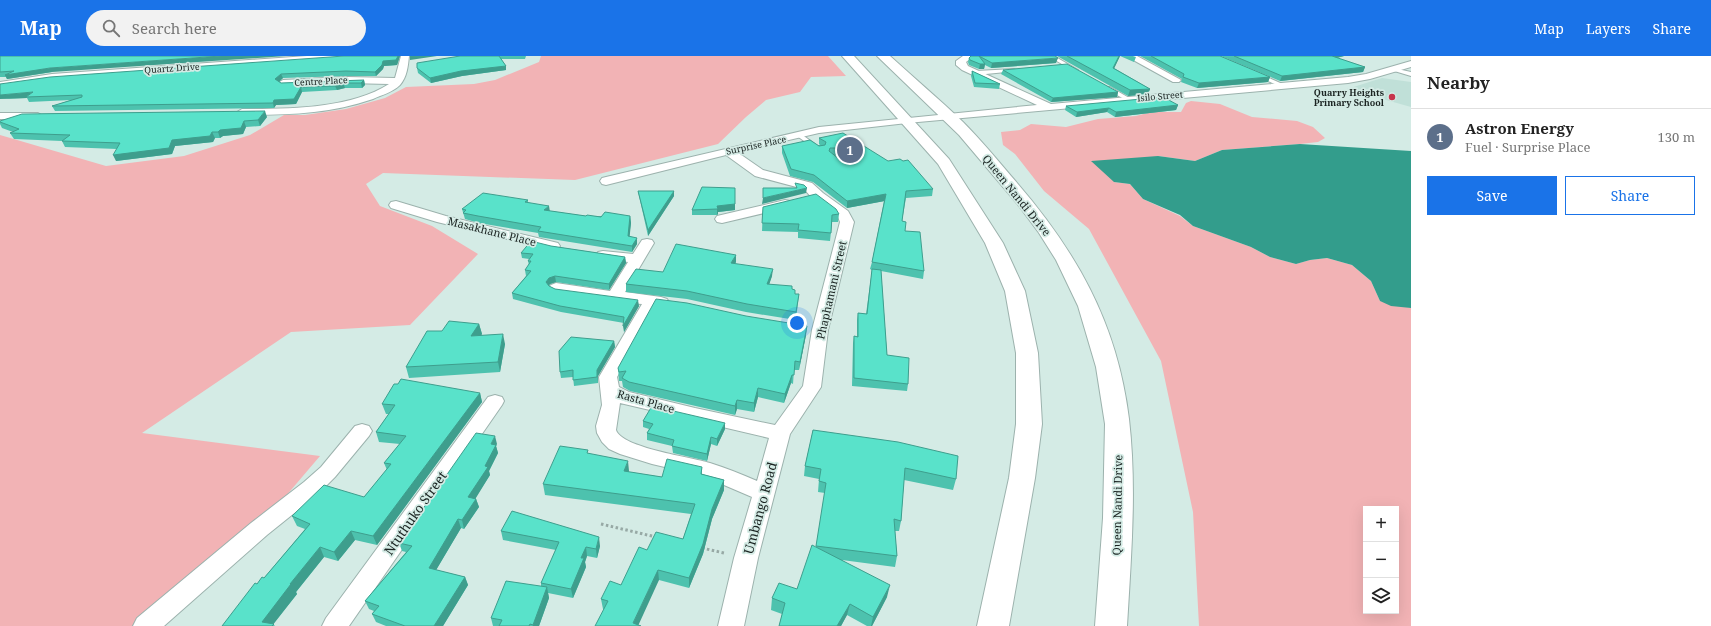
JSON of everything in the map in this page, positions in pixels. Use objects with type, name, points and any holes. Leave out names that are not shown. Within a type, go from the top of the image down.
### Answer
[{"type":"main road","points":[[848,56],[944,162],[994,243],[1014,291],[1027,353],[1029,424],[1022,478],[993,626]]},
{"type":"main road","name":"Queen Nandi Drive","points":[[883,56],[950,117],[977,146],[1041,222],[1066,262],[1082,292],[1095,326],[1108,371],[1116,415],[1119,477],[1118,538],[1111,626]]},
{"type":"street","name":"Quartz Drive","points":[[0,85],[52,77],[345,56]]},
{"type":"street","points":[[970,56],[961,61],[961,65],[965,68],[1049,107]]},
{"type":"street","points":[[1130,56],[1176,80]]},
{"type":"street","points":[[232,112],[298,111],[333,106],[372,96],[387,89],[397,81],[407,62]]},
{"type":"street","name":"Isilo Street","points":[[907,120],[1284,86],[1367,77],[1411,64]]},
{"type":"street","name":"Centre Place","points":[[283,83],[347,80],[397,81]]},
{"type":"street","points":[[0,116],[51,116]]},
{"type":"street","name":"Surprise Place","points":[[606,181],[728,150],[819,130],[907,120]]},
{"type":"street","name":"Phaphamani Street","points":[[728,150],[759,173],[808,186],[806,199],[842,214],[847,222],[813,328],[812,387],[806,397]]},
{"type":"street","points":[[722,219],[806,199]]},
{"type":"street","name":"Masakhane Place","points":[[396,205],[567,249]]},
{"type":"street","points":[[614,297],[647,243]]},
{"type":"street","points":[[589,252],[636,260]]},
{"type":"street","points":[[556,288],[673,304]]},
{"type":"street","name":"Rasta Place","points":[[651,302],[608,377],[610,390],[623,397],[695,415],[780,433]]},
{"type":"street","points":[[610,390],[611,405],[606,430],[609,437],[619,445],[646,455],[702,468],[729,477],[764,494]]},
{"type":"street","name":"Umbango Road","points":[[731,626],[746,558],[780,433],[806,397]]},
{"type":"street","name":"Ntuthuko Street","points":[[335,626],[495,401]]},
{"type":"street","points":[[146,626],[259,529],[311,488],[328,472],[362,431]]},
{"type":"lane","points":[[1050,56],[1080,73]]},
{"type":"lane","points":[[1059,66],[1067,66]]},
{"type":"lane","points":[[976,73],[1022,69]]},
{"type":"lane","points":[[1393,69],[1411,74]]},
{"type":"lane","points":[[1256,74],[1284,86]]},
{"type":"lane","points":[[1101,84],[1128,99]]},
{"type":"lane","points":[[799,135],[821,150]]},
{"type":"path","points":[[601,524],[662,538]]},
{"type":"path","points":[[700,548],[746,558]]},
{"type":"shaded area","points":[[541,56],[828,56],[846,76],[811,77],[800,92],[766,100],[718,144],[575,180],[383,173],[366,184],[380,206],[432,226],[478,254],[410,325],[291,332],[142,433],[320,456],[268,517],[136,626],[0,626],[0,135],[106,166],[184,156],[250,135],[284,115],[305,115],[346,109],[385,98],[406,87],[474,84],[495,80],[539,62]]},
{"type":"shaded area","name":"Quarry Heights Primary School","points":[[1382,78],[1411,82],[1411,107],[1347,89]]},
{"type":"shaded area","points":[[1191,101],[1220,104],[1252,117],[1297,121],[1313,127],[1325,138],[1318,142],[1222,150],[1195,161],[1158,156],[1114,182],[1130,184],[1143,199],[1180,216],[1193,226],[1251,247],[1270,257],[1296,264],[1310,260],[1327,258],[1352,265],[1371,281],[1380,301],[1411,308],[1411,626],[1199,626],[1193,512],[1161,361],[1089,229],[1044,191],[1015,154],[1003,145],[1001,132],[1020,130],[1031,124],[1066,127],[1098,119],[1136,116],[1151,112],[1181,112],[1186,103]]},
{"type":"shaded area","points":[[1300,144],[1411,151],[1411,308],[1391,306],[1380,301],[1371,281],[1352,265],[1327,258],[1310,260],[1296,264],[1270,257],[1251,247],[1193,226],[1180,215],[1143,199],[1130,184],[1114,182],[1091,161],[1158,156],[1195,161],[1222,150]]},
{"type":"building","points":[[0,56],[221,56],[50,68],[5,75],[14,71],[0,72]]},
{"type":"building","points":[[344,56],[398,56],[396,60],[383,61],[382,65],[375,72],[346,71],[281,74],[275,79],[281,83],[364,80],[361,83],[343,83],[335,86],[301,87],[294,99],[274,100],[273,103],[52,106],[82,97],[82,95],[26,97],[33,92],[0,95],[0,84],[50,77]]},
{"type":"building","points":[[460,56],[499,56],[506,66],[461,71],[430,78],[417,68],[417,63]]},
{"type":"building","points":[[971,56],[979,56],[985,64],[980,64],[970,60],[969,58]]},
{"type":"building","points":[[979,56],[1055,56],[1058,58],[992,63]]},
{"type":"building","points":[[1067,56],[1119,56],[1113,68],[1150,89],[1130,90]]},
{"type":"building","points":[[1151,56],[1220,56],[1270,77],[1199,83],[1183,77],[1184,74]]},
{"type":"building","points":[[1234,56],[1332,56],[1365,67],[1282,76]]},
{"type":"building","points":[[1067,64],[1118,92],[1053,98],[1003,70]]},
{"type":"building","points":[[972,71],[1000,84],[975,83]]},
{"type":"building","points":[[1163,97],[1178,105],[1116,112],[1109,108],[1077,112],[1066,106]]},
{"type":"building","points":[[265,111],[258,120],[244,121],[241,128],[212,132],[210,136],[172,140],[169,148],[113,155],[120,143],[62,141],[70,135],[10,133],[19,129],[0,122],[22,114]]},
{"type":"building","points":[[843,133],[888,161],[900,159],[903,161],[908,160],[933,189],[906,191],[902,221],[906,222],[905,231],[920,232],[924,271],[872,262],[886,194],[847,201],[814,175],[791,169],[782,146],[810,140],[819,146],[825,145],[826,142],[819,138]],"holes":[[[830,148],[836,148],[850,159],[850,161],[843,162],[829,151]]]},
{"type":"building","points":[[795,183],[804,185],[807,188],[763,198],[763,188],[797,188]]},
{"type":"building","points":[[702,187],[735,188],[735,204],[717,206],[718,209],[692,210]]},
{"type":"building","points":[[638,191],[674,191],[648,230]]},
{"type":"building","points":[[483,193],[528,200],[525,202],[549,206],[544,210],[586,216],[601,217],[605,212],[630,216],[628,236],[637,238],[632,246],[538,231],[541,227],[463,213],[466,210],[462,209]]},
{"type":"building","points":[[816,194],[836,209],[839,214],[832,215],[831,233],[798,230],[799,224],[762,223],[763,207]]},
{"type":"building","points":[[531,241],[551,246],[625,257],[609,284],[555,276],[549,278],[546,282],[549,286],[555,289],[638,300],[623,326],[624,317],[560,306],[512,293],[531,271],[525,270],[531,261],[528,261],[533,254],[521,253]]},
{"type":"building","points":[[676,244],[736,255],[731,263],[773,269],[767,284],[792,286],[792,289],[795,290],[795,294],[799,294],[796,312],[747,304],[687,291],[626,284],[636,269],[663,272]]},
{"type":"building","points":[[872,269],[881,270],[887,355],[909,358],[908,384],[854,378],[854,336],[858,337],[858,313],[867,314]]},
{"type":"building","points":[[656,299],[687,303],[746,316],[807,326],[800,362],[795,361],[794,375],[792,375],[785,394],[758,388],[754,403],[737,400],[735,406],[629,382],[622,378],[626,371],[619,372],[618,368]]},
{"type":"building","points":[[449,321],[479,324],[471,336],[503,334],[498,362],[406,367],[427,331],[442,331]]},
{"type":"building","points":[[571,337],[614,341],[597,370],[597,377],[573,380],[573,370],[560,372],[559,351]]},
{"type":"building","points":[[401,379],[480,393],[373,536],[351,531],[334,552],[320,547],[262,622],[274,624],[272,626],[222,626],[255,583],[257,584],[262,577],[264,578],[310,524],[292,516],[324,485],[364,497],[391,464],[384,463],[406,436],[376,432],[395,405],[382,404],[394,384],[398,384]]},
{"type":"building","points":[[652,406],[725,423],[717,439],[711,437],[707,454],[672,446],[674,440],[647,433],[653,424],[643,421]]},
{"type":"building","points":[[813,430],[898,442],[958,456],[956,479],[905,468],[901,521],[894,519],[897,556],[816,546],[826,483],[819,481],[821,469],[805,466]]},
{"type":"building","points":[[476,433],[495,436],[491,444],[496,445],[485,466],[488,467],[468,497],[476,499],[462,520],[458,519],[429,568],[465,577],[434,626],[405,626],[372,614],[379,606],[365,601],[412,546],[399,543]]},
{"type":"building","points":[[560,446],[588,450],[587,453],[628,461],[624,471],[662,477],[667,459],[702,467],[701,474],[724,480],[712,509],[703,544],[689,578],[658,570],[633,623],[641,626],[595,626],[608,601],[601,599],[610,581],[621,585],[639,547],[647,550],[656,532],[683,539],[695,504],[543,484]]},
{"type":"building","points":[[512,511],[599,537],[596,549],[586,547],[581,558],[584,558],[571,589],[541,583],[559,542],[501,531]]},
{"type":"building","points":[[812,545],[890,585],[873,617],[850,604],[837,626],[779,626],[785,603],[772,598],[779,583],[797,589]]},
{"type":"building","points":[[506,581],[547,587],[533,625],[499,626],[502,620],[491,618]]},
{"type":"place","name":"Quarry Heights Primary School","points":[[1392,97]]},
{"type":"place","name":"Astron Energy","points":[[850,150]]}]
